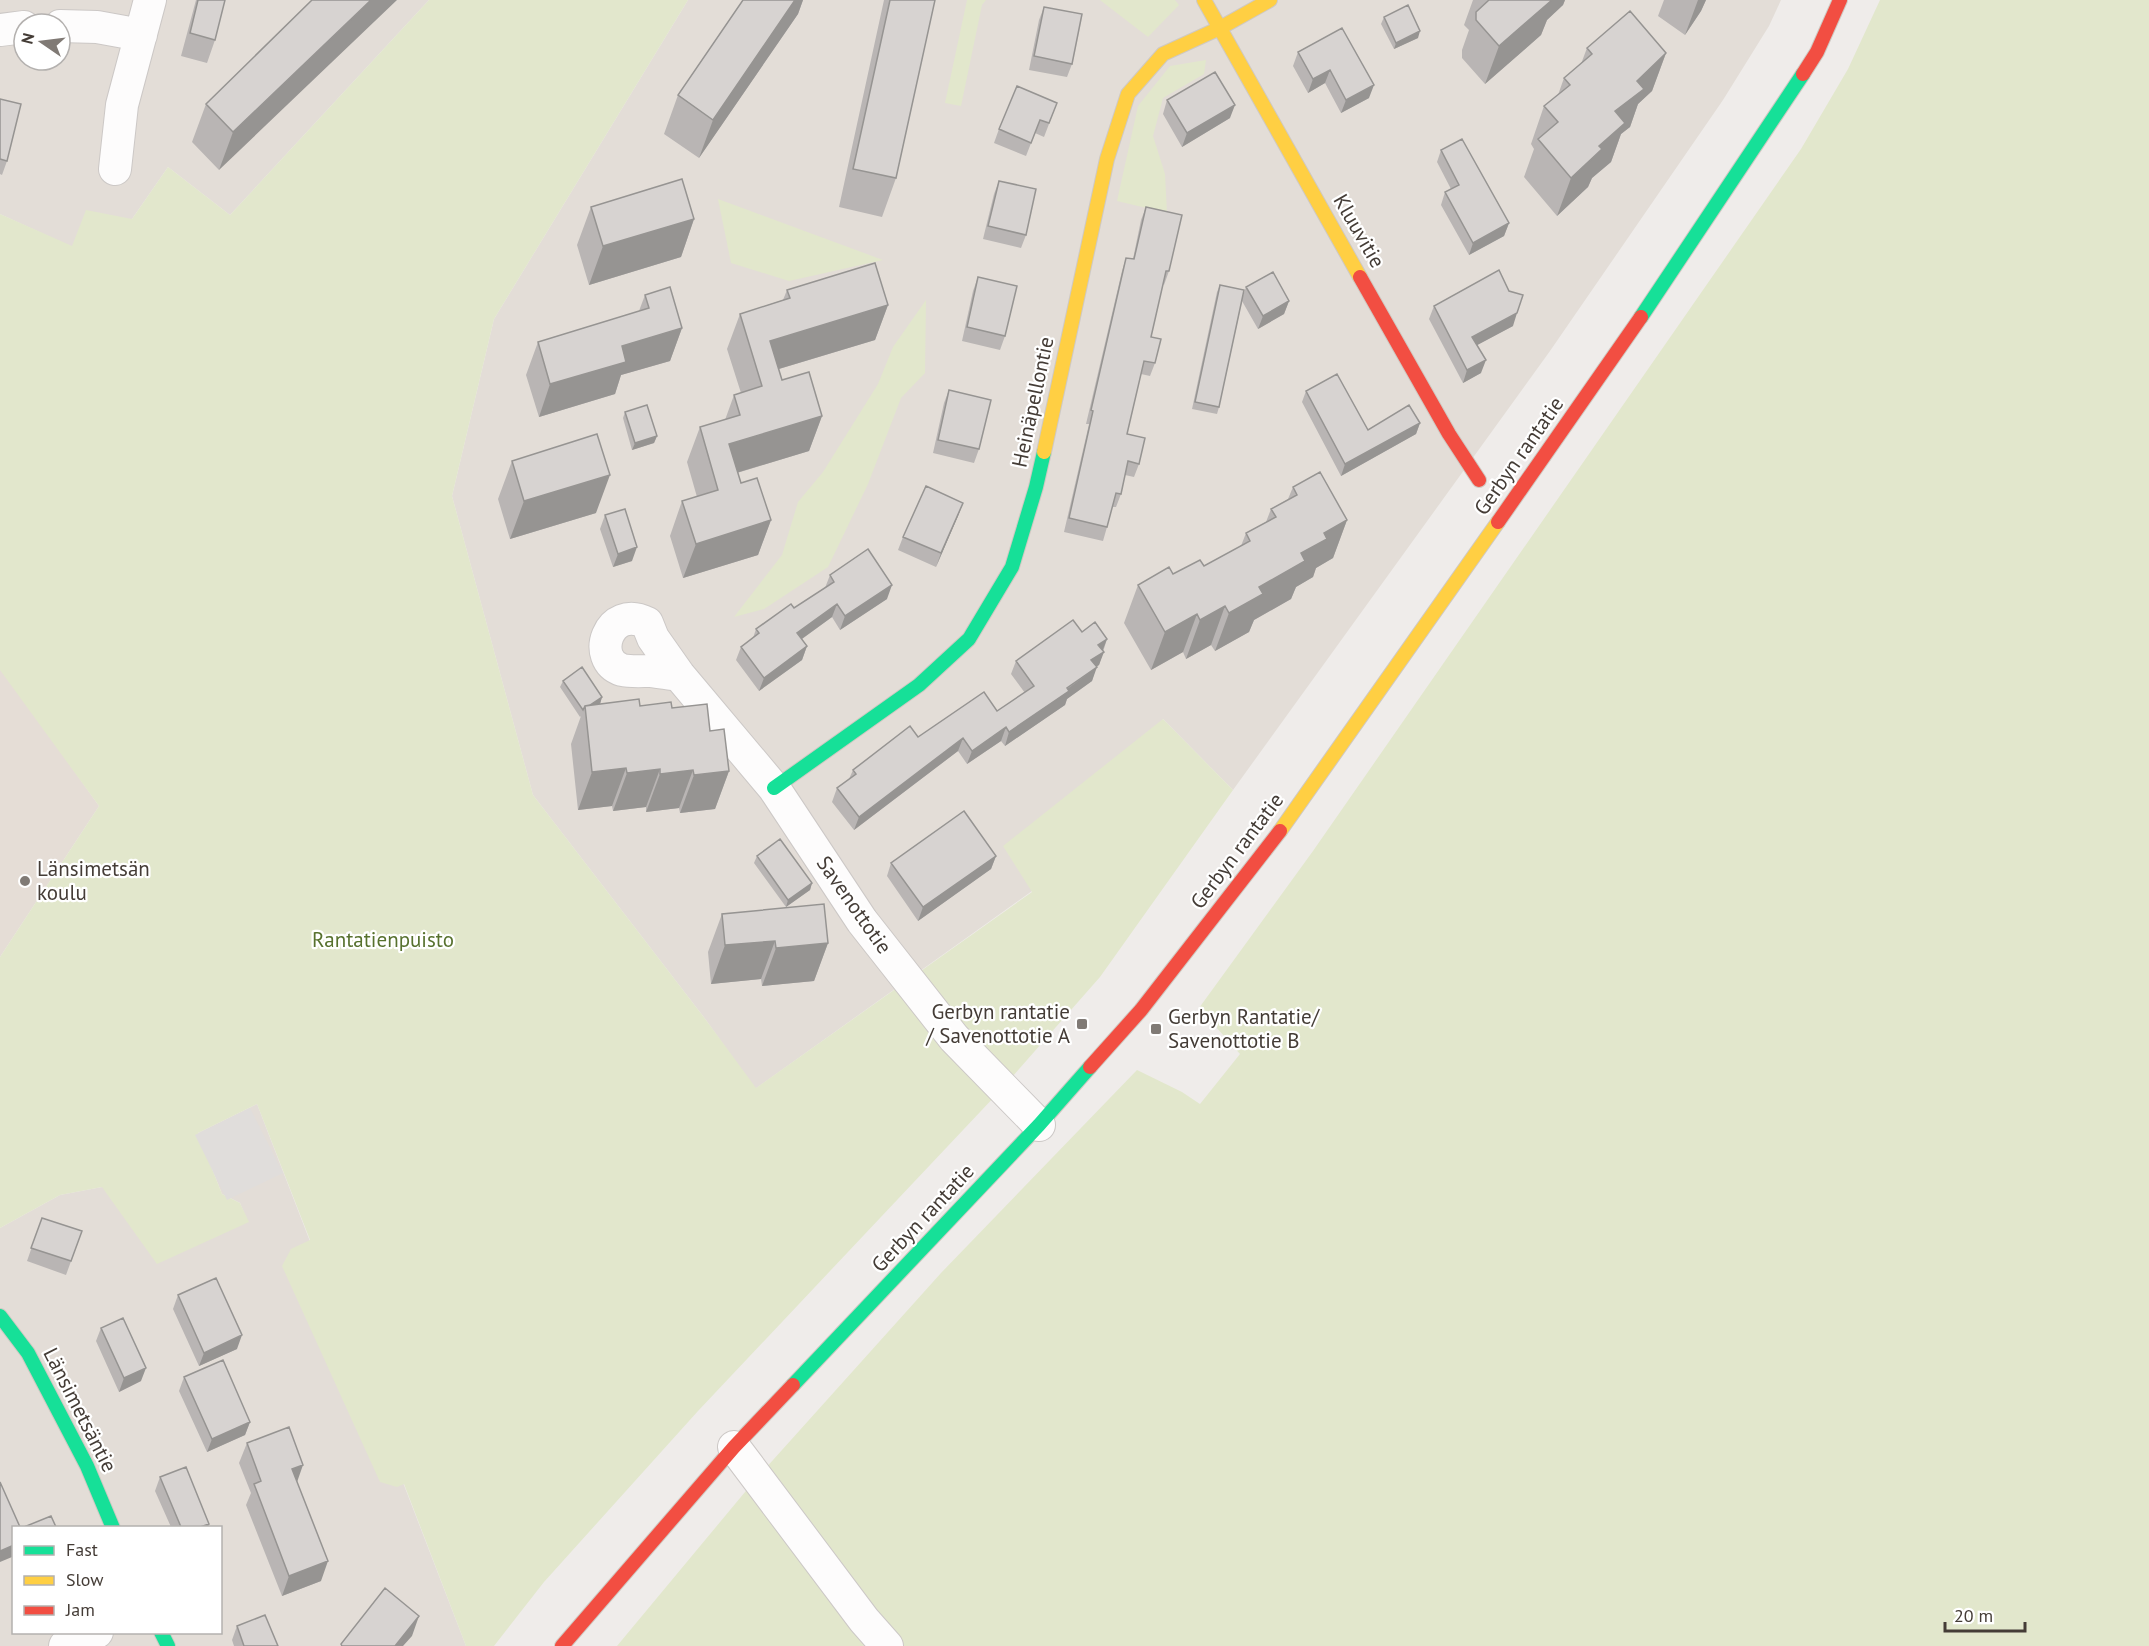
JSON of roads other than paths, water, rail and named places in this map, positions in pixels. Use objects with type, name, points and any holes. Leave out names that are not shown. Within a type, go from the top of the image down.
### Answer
[{"type":"main road","name":"Kluuvitie","points":[[1204,0],[1449,434],[1479,480]]},
{"type":"main road","name":"Heinäpellontie","points":[[774,788],[919,685],[969,639],[1012,567],[1036,487],[1107,159],[1128,94],[1163,54],[1220,28],[1270,0]]},
{"type":"main road","name":"Gerbyn rantatie","points":[[562,1646],[735,1447],[1039,1125],[1141,1010],[1282,828],[1590,393],[1768,129],[1817,52],[1840,0]]},
{"type":"main road","name":"Länsimetsäntie","points":[[0,1316],[28,1353],[87,1466],[113,1526]]},
{"type":"street","points":[[115,169],[122,105],[150,0]]},
{"type":"street","points":[[72,26],[97,27],[141,35]]},
{"type":"street","name":"Savenottotie","points":[[679,675],[774,788],[862,921],[954,1038],[1039,1125]]},
{"type":"street","points":[[735,1447],[864,1620],[887,1646]]},
{"type":"street","points":[[66,1646],[93,1634]]},
{"type":"place","name":"Länsimetsän koulu","points":[[25,881]]},
{"type":"place","name":"Gerbyn rantatie / Savenottotie A","points":[[1082,1024]]},
{"type":"place","name":"Gerbyn Rantatie/ Savenottotie B","points":[[1156,1029]]},
{"type":"park label","name":"Rantatienpuisto","points":[[383,940]]}]
